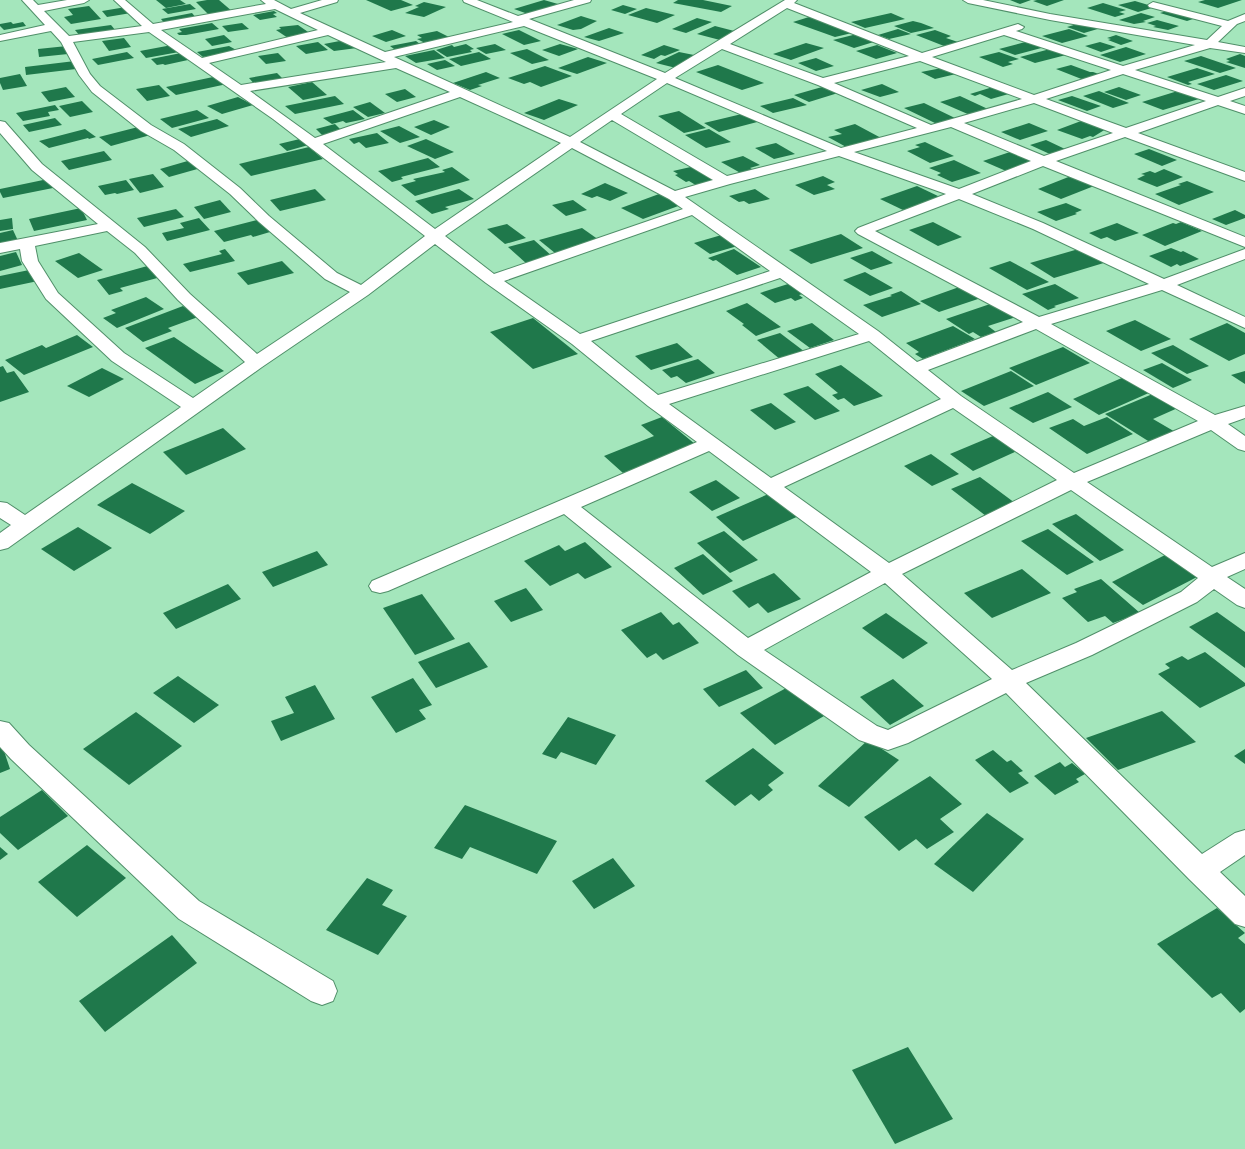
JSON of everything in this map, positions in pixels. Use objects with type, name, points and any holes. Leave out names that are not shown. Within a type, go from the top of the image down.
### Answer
[{"type":"street","points":[[27,0],[66,40],[85,75],[96,89],[146,128],[179,147],[230,186],[264,219],[331,276],[362,292]]},
{"type":"street","points":[[36,9],[84,0]]},
{"type":"street","points":[[119,0],[151,28],[278,116],[492,280],[578,340],[655,402],[771,486],[887,573],[1009,681],[1199,871],[1245,914]]},
{"type":"street","points":[[66,40],[151,28],[277,6],[333,0]]},
{"type":"street","points":[[237,89],[391,60],[586,0]]},
{"type":"street","points":[[968,0],[1050,17],[1245,50]]},
{"type":"street","points":[[479,2],[666,78],[840,152],[961,194],[1038,226],[1245,323]]},
{"type":"street","points":[[0,543],[256,363],[362,292],[434,236],[570,142],[613,115],[666,78],[789,2],[921,57],[1245,177]]},
{"type":"street","points":[[1153,5],[1230,24]]},
{"type":"street","points":[[277,6],[460,93],[570,142],[674,196],[872,335],[954,400],[1245,600]]},
{"type":"street","points":[[822,82],[921,57],[1050,17]]},
{"type":"street","points":[[674,196],[724,181],[953,123],[1210,44],[1230,24],[1245,17]]},
{"type":"street","points":[[0,38],[53,27]]},
{"type":"street","points":[[199,62],[329,31]]},
{"type":"street","points":[[1004,32],[1245,110]]},
{"type":"street","points":[[721,45],[822,82],[930,129]]},
{"type":"street","points":[[1245,92],[1043,161],[863,231],[1038,323],[1213,422],[1245,445]]},
{"type":"street","points":[[312,143],[460,93]]},
{"type":"street","points":[[613,115],[724,181]]},
{"type":"street","points":[[953,123],[1043,161],[1245,242]]},
{"type":"street","points":[[0,125],[37,167],[140,250],[184,298],[256,363]]},
{"type":"street","points":[[492,280],[693,210]]},
{"type":"street","points":[[0,248],[110,226]]},
{"type":"street","points":[[26,243],[30,261],[52,296],[118,357],[194,407]]},
{"type":"street","points":[[915,369],[1038,323],[1163,285],[1245,254]]},
{"type":"street","points":[[578,340],[782,272]]},
{"type":"street","points":[[655,402],[764,370],[872,335]]},
{"type":"street","points":[[771,486],[954,400]]},
{"type":"street","points":[[746,649],[887,573],[1072,481],[1213,422],[1245,412]]},
{"type":"street","points":[[380,586],[711,443]]},
{"type":"street","points":[[567,506],[746,649],[868,733],[888,740],[899,736],[1009,681],[1084,649],[1189,597],[1205,585],[1210,577],[1245,560]]},
{"type":"street","points":[[0,508],[25,525]]},
{"type":"street","points":[[0,730],[20,752],[190,910],[322,991]]},
{"type":"street","points":[[1199,871],[1245,841]]},
{"type":"building","points":[[156,0],[180,0],[186,4],[166,8]]},
{"type":"building","points":[[219,0],[233,12],[210,16],[196,2]]},
{"type":"building","points":[[366,0],[401,0],[413,5],[391,11]]},
{"type":"building","points":[[544,0],[558,4],[528,14],[514,9]]},
{"type":"building","points":[[678,0],[703,0],[732,6],[721,12],[673,3]]},
{"type":"building","points":[[1010,0],[1031,0],[1020,4]]},
{"type":"building","points":[[1064,0],[1047,6],[1033,1]]},
{"type":"building","points":[[1205,0],[1242,0],[1218,8],[1198,2]]},
{"type":"building","points":[[1135,1],[1155,7],[1138,12],[1118,5]]},
{"type":"building","points":[[424,2],[446,7],[424,17],[405,13],[419,7],[415,6]]},
{"type":"building","points":[[1103,3],[1126,10],[1119,12],[1125,14],[1115,17],[1087,8]]},
{"type":"building","points":[[190,4],[196,9],[168,14],[162,9]]},
{"type":"building","points":[[623,5],[637,9],[625,14],[611,10]]},
{"type":"building","points":[[89,6],[101,19],[71,24],[64,17],[73,15],[68,9]]},
{"type":"building","points":[[126,7],[131,13],[107,17],[102,11]]},
{"type":"building","points":[[646,8],[675,15],[657,23],[628,15]]},
{"type":"building","points":[[1170,10],[1196,18],[1187,21],[1160,13]]},
{"type":"building","points":[[274,11],[277,13],[273,14],[277,17],[260,20],[253,15]]},
{"type":"building","points":[[192,13],[197,19],[165,24],[161,19]]},
{"type":"building","points":[[891,13],[905,19],[865,28],[851,22]]},
{"type":"building","points":[[1141,13],[1155,17],[1143,21],[1146,22],[1134,24],[1119,20]]},
{"type":"building","points":[[581,16],[597,21],[581,29],[573,30],[557,25]]},
{"type":"building","points":[[809,17],[852,33],[835,37],[793,22]]},
{"type":"building","points":[[697,18],[712,22],[686,33],[672,29]]},
{"type":"building","points":[[1157,20],[1179,26],[1168,30],[1153,27],[1156,26],[1147,23]]},
{"type":"building","points":[[913,21],[934,28],[911,33],[894,26]]},
{"type":"building","points":[[11,22],[13,24],[23,22],[26,26],[4,30],[0,26],[0,24]]},
{"type":"building","points":[[1084,22],[1101,28],[1084,33],[1067,27]]},
{"type":"building","points":[[212,23],[219,29],[186,35],[179,35],[177,33],[182,32],[179,29]]},
{"type":"building","points":[[242,23],[249,29],[228,32],[222,26]]},
{"type":"building","points":[[111,25],[116,31],[80,36],[75,30]]},
{"type":"building","points":[[298,25],[311,34],[288,38],[276,30],[281,29],[279,27]]},
{"type":"building","points":[[715,26],[738,32],[720,40],[697,34]]},
{"type":"building","points":[[609,28],[624,33],[599,41],[584,37]]},
{"type":"building","points":[[898,29],[911,34],[889,39],[878,35]]},
{"type":"building","points":[[1069,29],[1088,36],[1062,43],[1042,36]]},
{"type":"building","points":[[392,30],[406,36],[386,42],[372,36]]},
{"type":"building","points":[[519,30],[541,41],[524,45],[502,34]]},
{"type":"building","points":[[935,30],[951,36],[946,38],[958,42],[944,46],[916,35]]},
{"type":"building","points":[[437,31],[455,40],[425,43],[417,39],[422,38],[417,35]]},
{"type":"building","points":[[857,34],[877,41],[854,48],[833,40]]},
{"type":"building","points":[[224,35],[232,42],[212,46],[205,39]]},
{"type":"building","points":[[1116,35],[1133,41],[1121,45],[1108,40],[1111,39],[1107,38]]},
{"type":"building","points":[[124,38],[131,47],[109,51],[102,41]]},
{"type":"building","points":[[345,40],[357,48],[334,51],[324,44]]},
{"type":"building","points":[[416,41],[424,47],[398,52],[390,46]]},
{"type":"building","points":[[1029,41],[1045,47],[1015,55],[999,49]]},
{"type":"building","points":[[318,42],[328,50],[306,54],[296,46]]},
{"type":"building","points":[[1100,42],[1116,47],[1101,52],[1085,46]]},
{"type":"building","points":[[806,43],[824,48],[791,60],[773,54]]},
{"type":"building","points":[[466,44],[474,49],[470,50],[472,52],[447,57],[436,50],[452,45],[454,47]]},
{"type":"building","points":[[495,44],[506,50],[486,54],[476,48]]},
{"type":"building","points":[[560,44],[578,49],[559,56],[542,50]]},
{"type":"building","points":[[172,45],[179,52],[146,58],[140,51]]},
{"type":"building","points":[[664,45],[680,50],[665,56],[661,55],[654,59],[641,55]]},
{"type":"building","points":[[877,45],[897,53],[876,59],[856,51]]},
{"type":"building","points":[[67,46],[68,54],[39,57],[38,49]]},
{"type":"building","points":[[229,46],[238,51],[203,57],[197,52]]},
{"type":"building","points":[[1126,47],[1146,54],[1120,62],[1100,55]]},
{"type":"building","points":[[527,49],[549,60],[532,64],[510,53]]},
{"type":"building","points":[[1050,49],[1066,55],[1035,63],[1020,57]]},
{"type":"building","points":[[434,50],[445,58],[416,63],[405,56]]},
{"type":"building","points":[[127,52],[134,58],[98,65],[92,59]]},
{"type":"building","points":[[479,52],[491,59],[461,66],[449,59]]},
{"type":"building","points":[[679,52],[699,56],[676,68],[656,63]]},
{"type":"building","points":[[999,52],[1019,59],[1008,62],[1013,64],[1003,67],[979,57]]},
{"type":"building","points":[[181,53],[188,60],[165,65],[157,65],[151,59]]},
{"type":"building","points":[[278,53],[286,61],[266,64],[258,56]]},
{"type":"building","points":[[1240,54],[1245,56],[1245,68],[1226,62],[1230,61],[1226,59]]},
{"type":"building","points":[[1201,56],[1236,68],[1220,73],[1184,61]]},
{"type":"building","points":[[588,57],[607,63],[577,74],[558,68]]},
{"type":"building","points":[[816,58],[834,66],[816,71],[798,63]]},
{"type":"building","points":[[445,60],[455,66],[437,70],[427,64]]},
{"type":"building","points":[[75,61],[76,69],[26,75],[25,67]]},
{"type":"building","points":[[718,65],[764,83],[742,90],[696,72]]},
{"type":"building","points":[[1071,65],[1102,75],[1084,80],[1056,69]]},
{"type":"building","points":[[545,66],[572,76],[541,87],[530,82],[524,84],[508,78]]},
{"type":"building","points":[[942,68],[956,74],[935,79],[921,72]]},
{"type":"building","points":[[1197,68],[1215,74],[1188,82],[1192,84],[1188,85],[1167,77]]},
{"type":"building","points":[[486,72],[500,78],[478,85],[482,86],[470,90],[453,83]]},
{"type":"building","points":[[277,73],[285,81],[256,86],[249,78]]},
{"type":"building","points":[[20,74],[27,86],[3,90],[0,83],[0,78]]},
{"type":"building","points":[[1226,75],[1243,81],[1214,90],[1197,84]]},
{"type":"building","points":[[213,77],[221,83],[225,82],[227,84],[176,95],[166,87]]},
{"type":"building","points":[[312,82],[327,95],[303,100],[288,87]]},
{"type":"building","points":[[882,84],[899,92],[880,97],[861,90]]},
{"type":"building","points":[[159,85],[170,96],[147,101],[136,89]]},
{"type":"building","points":[[996,86],[1012,93],[991,99],[980,94],[975,96],[970,94]]},
{"type":"building","points":[[66,87],[75,97],[49,102],[41,92]]},
{"type":"building","points":[[822,87],[838,93],[809,102],[794,95]]},
{"type":"building","points":[[1119,87],[1141,95],[1126,100],[1104,92]]},
{"type":"building","points":[[405,89],[416,97],[397,102],[385,94]]},
{"type":"building","points":[[1181,90],[1202,98],[1163,110],[1142,102]]},
{"type":"building","points":[[1099,91],[1129,103],[1113,108],[1083,96]]},
{"type":"building","points":[[335,96],[344,104],[295,114],[285,106]]},
{"type":"building","points":[[960,96],[990,110],[970,115],[940,102]]},
{"type":"building","points":[[1072,96],[1101,106],[1087,111],[1058,100]]},
{"type":"building","points":[[238,97],[253,105],[222,114],[207,106]]},
{"type":"building","points":[[793,98],[807,105],[773,113],[760,106]]},
{"type":"building","points":[[559,99],[578,105],[544,120],[524,113]]},
{"type":"building","points":[[82,101],[93,112],[70,117],[59,106]]},
{"type":"building","points":[[370,102],[385,113],[368,117],[353,107]]},
{"type":"building","points":[[924,103],[957,119],[937,124],[904,108]]},
{"type":"building","points":[[55,105],[59,110],[48,112],[50,116],[23,121],[16,113]]},
{"type":"building","points":[[197,110],[209,118],[172,128],[160,119]]},
{"type":"building","points":[[353,110],[365,119],[346,123],[343,121],[332,124],[323,118]]},
{"type":"building","points":[[679,111],[706,128],[684,133],[658,116]]},
{"type":"building","points":[[746,113],[761,121],[719,132],[704,123]]},
{"type":"building","points":[[55,118],[62,125],[29,132],[23,125]]},
{"type":"building","points":[[217,119],[229,126],[191,137],[178,129]]},
{"type":"building","points":[[434,120],[450,127],[431,135],[414,127]]},
{"type":"building","points":[[1081,121],[1106,129],[1093,137],[1090,136],[1082,139],[1057,130]]},
{"type":"building","points":[[1029,123],[1048,131],[1020,140],[1001,132]]},
{"type":"building","points":[[335,124],[346,135],[326,139],[316,129]]},
{"type":"building","points":[[855,124],[883,139],[848,148],[828,137],[842,134],[834,130]]},
{"type":"building","points":[[142,126],[154,134],[111,146],[99,137]]},
{"type":"building","points":[[399,126],[420,137],[400,143],[380,131]]},
{"type":"building","points":[[85,129],[96,137],[49,148],[39,141]]},
{"type":"building","points":[[709,129],[731,142],[706,148],[685,135]]},
{"type":"building","points":[[377,133],[389,143],[366,148],[359,142],[354,144],[349,139]]},
{"type":"building","points":[[304,138],[312,144],[287,151],[279,144]]},
{"type":"building","points":[[426,139],[454,152],[435,159],[407,146]]},
{"type":"building","points":[[1046,140],[1065,149],[1059,151],[1062,152],[1052,155],[1030,145]]},
{"type":"building","points":[[925,142],[954,156],[930,163],[907,151],[920,147],[915,145]]},
{"type":"building","points":[[776,143],[795,154],[774,159],[755,148]]},
{"type":"building","points":[[309,147],[323,159],[251,176],[239,164]]},
{"type":"building","points":[[1149,149],[1177,160],[1162,166],[1134,154]]},
{"type":"building","points":[[104,151],[112,160],[69,170],[61,161]]},
{"type":"building","points":[[1013,151],[1036,160],[1006,171],[983,161]]},
{"type":"building","points":[[743,156],[760,165],[750,168],[756,171],[744,175],[721,162]]},
{"type":"building","points":[[428,158],[440,167],[401,177],[403,179],[392,182],[378,171]]},
{"type":"building","points":[[191,160],[201,168],[169,177],[160,169]]},
{"type":"building","points":[[954,160],[981,173],[952,182],[937,175],[941,173],[929,168]]},
{"type":"building","points":[[695,166],[720,181],[699,187],[689,181],[686,182],[675,175],[678,174],[673,171]]},
{"type":"building","points":[[452,167],[470,180],[415,196],[401,185],[416,181],[413,179],[445,172],[442,170]]},
{"type":"building","points":[[1164,169],[1183,177],[1157,187],[1137,179],[1145,175],[1141,174],[1150,171],[1155,173]]},
{"type":"building","points":[[153,174],[164,187],[140,193],[129,179]]},
{"type":"building","points":[[823,176],[835,182],[827,185],[835,189],[814,195],[795,185]]},
{"type":"building","points":[[1071,176],[1094,186],[1061,199],[1038,189]]},
{"type":"building","points":[[48,179],[53,188],[3,198],[0,192],[0,189]]},
{"type":"building","points":[[126,180],[134,190],[105,195],[98,186]]},
{"type":"building","points":[[1187,181],[1214,192],[1179,205],[1155,194],[1181,185],[1178,184]]},
{"type":"building","points":[[605,183],[628,193],[610,201],[597,196],[592,198],[581,194]]},
{"type":"building","points":[[917,186],[940,197],[903,210],[880,199]]},
{"type":"building","points":[[315,189],[326,200],[280,211],[270,200]]},
{"type":"building","points":[[459,189],[474,199],[445,207],[449,209],[432,214],[415,201]]},
{"type":"building","points":[[755,189],[770,199],[749,204],[744,201],[739,202],[729,196]]},
{"type":"building","points":[[659,194],[681,205],[643,219],[621,208]]},
{"type":"building","points":[[220,200],[231,212],[204,219],[194,207]]},
{"type":"building","points":[[573,200],[587,210],[566,216],[552,205]]},
{"type":"building","points":[[1066,203],[1082,210],[1075,213],[1077,214],[1056,221],[1037,212]]},
{"type":"building","points":[[81,208],[87,220],[34,231],[29,219]]},
{"type":"building","points":[[176,209],[184,217],[144,227],[137,218]]},
{"type":"building","points":[[1235,210],[1245,215],[1245,218],[1226,225],[1212,219]]},
{"type":"building","points":[[12,218],[13,229],[0,231],[0,220]]},
{"type":"building","points":[[199,218],[210,230],[167,241],[162,233],[184,228],[180,223]]},
{"type":"building","points":[[257,220],[270,232],[253,237],[251,235],[224,242],[214,231]]},
{"type":"building","points":[[933,222],[962,237],[938,246],[909,230]]},
{"type":"building","points":[[1181,222],[1202,231],[1165,246],[1142,235],[1173,223],[1176,224]]},
{"type":"building","points":[[1117,223],[1139,233],[1115,241],[1107,237],[1101,239],[1089,233]]},
{"type":"building","points":[[507,224],[526,238],[505,244],[487,229]]},
{"type":"building","points":[[582,228],[599,240],[555,253],[539,240]]},
{"type":"building","points":[[13,230],[19,243],[0,247],[0,233]]},
{"type":"building","points":[[725,234],[741,245],[710,254],[694,243]]},
{"type":"building","points":[[841,234],[863,248],[811,264],[789,250]]},
{"type":"building","points":[[534,240],[553,257],[527,264],[508,247]]},
{"type":"building","points":[[1082,248],[1107,262],[1054,278],[1030,263]]},
{"type":"building","points":[[1171,248],[1181,252],[1183,251],[1199,259],[1180,266],[1177,264],[1171,267],[1149,256]]},
{"type":"building","points":[[225,249],[235,261],[190,272],[183,264],[222,254],[219,251]]},
{"type":"building","points":[[734,249],[761,267],[737,275],[716,260],[713,261],[708,258]]},
{"type":"building","points":[[872,251],[893,263],[871,270],[850,258]]},
{"type":"building","points":[[16,252],[22,265],[0,271],[0,256]]},
{"type":"building","points":[[79,253],[103,270],[78,278],[55,261]]},
{"type":"building","points":[[282,261],[294,273],[248,285],[237,273]]},
{"type":"building","points":[[1010,261],[1049,282],[1027,290],[989,268]]},
{"type":"building","points":[[151,265],[161,277],[120,288],[123,291],[109,295],[97,280]]},
{"type":"building","points":[[34,269],[38,281],[0,289],[0,276]]},
{"type":"building","points":[[865,272],[893,288],[870,296],[843,280]]},
{"type":"building","points":[[788,284],[803,294],[799,295],[803,298],[795,301],[791,298],[775,303],[760,293]]},
{"type":"building","points":[[1055,284],[1079,298],[1054,306],[1056,307],[1048,310],[1022,294]]},
{"type":"building","points":[[962,286],[981,298],[939,312],[920,301]]},
{"type":"building","points":[[901,291],[921,304],[882,317],[863,305],[892,296],[890,295]]},
{"type":"building","points":[[146,297],[164,309],[117,328],[103,318],[116,313],[111,310]]},
{"type":"building","points":[[747,303],[781,327],[756,336],[742,325],[744,324],[726,311]]},
{"type":"building","points":[[993,303],[1016,317],[988,326],[996,332],[981,337],[973,332],[969,334],[946,319]]},
{"type":"building","points":[[183,306],[198,317],[168,328],[172,331],[143,342],[125,328]]},
{"type":"building","points":[[533,318],[578,354],[533,369],[490,332]]},
{"type":"building","points":[[1135,320],[1171,339],[1141,351],[1106,331]]},
{"type":"building","points":[[812,323],[834,340],[810,348],[787,331]]},
{"type":"building","points":[[1227,323],[1245,333],[1245,354],[1229,361],[1189,339]]},
{"type":"building","points":[[953,326],[975,339],[923,359],[915,354],[919,352],[906,343]]},
{"type":"building","points":[[780,333],[805,352],[781,360],[757,340]]},
{"type":"building","points":[[77,335],[93,347],[24,375],[5,360],[42,345],[46,348]]},
{"type":"building","points":[[174,337],[224,371],[195,384],[145,348]]},
{"type":"building","points":[[677,343],[693,357],[651,370],[635,356]]},
{"type":"building","points":[[1173,345],[1209,366],[1187,374],[1151,353]]},
{"type":"building","points":[[1063,347],[1090,363],[1036,385],[1009,368]]},
{"type":"building","points":[[698,359],[715,373],[686,383],[677,376],[671,378],[662,370]]},
{"type":"building","points":[[1162,363],[1192,380],[1173,388],[1143,370]]},
{"type":"building","points":[[841,365],[883,396],[854,406],[844,398],[838,400],[832,395],[838,393],[815,374]]},
{"type":"building","points":[[3,366],[7,373],[14,371],[29,392],[0,402],[0,367]]},
{"type":"building","points":[[102,368],[124,379],[89,397],[67,386]]},
{"type":"building","points":[[1011,371],[1034,386],[984,406],[961,391]]},
{"type":"building","points":[[1245,371],[1245,384],[1231,375]]},
{"type":"building","points":[[1124,377],[1151,392],[1099,415],[1073,399]]},
{"type":"building","points":[[808,386],[840,411],[815,420],[783,394]]},
{"type":"building","points":[[1048,392],[1072,407],[1033,423],[1009,408]]},
{"type":"building","points":[[1155,393],[1180,407],[1153,419],[1177,433],[1153,444],[1105,414]]},
{"type":"building","points":[[771,403],[796,422],[775,430],[750,410]]},
{"type":"building","points":[[662,417],[695,444],[623,473],[604,456],[654,436],[641,425]]},
{"type":"building","points":[[1107,417],[1133,434],[1087,454],[1049,428],[1073,419],[1084,426]]},
{"type":"building","points":[[223,428],[246,449],[186,475],[163,452]]},
{"type":"building","points":[[993,436],[1017,451],[973,471],[950,454]]},
{"type":"building","points":[[931,454],[959,474],[932,486],[904,466]]},
{"type":"building","points":[[980,477],[1015,503],[986,516],[951,489]]},
{"type":"building","points":[[716,480],[740,498],[712,511],[689,492]]},
{"type":"building","points":[[132,483],[185,511],[150,534],[97,505]]},
{"type":"building","points":[[773,492],[801,515],[743,541],[716,517]]},
{"type":"building","points":[[1076,514],[1124,550],[1100,561],[1052,524]]},
{"type":"building","points":[[78,527],[112,548],[74,571],[41,549]]},
{"type":"building","points":[[1048,529],[1094,562],[1067,575],[1021,541]]},
{"type":"building","points":[[724,531],[758,560],[730,573],[697,543]]},
{"type":"building","points":[[585,542],[612,567],[585,579],[578,573],[550,586],[524,561],[559,545],[565,551]]},
{"type":"building","points":[[317,551],[328,565],[273,587],[262,572]]},
{"type":"building","points":[[703,554],[733,581],[703,595],[674,568]]},
{"type":"building","points":[[1165,555],[1197,577],[1143,605],[1112,582]]},
{"type":"building","points":[[1022,569],[1051,593],[992,618],[964,593]]},
{"type":"building","points":[[774,573],[801,599],[768,613],[758,603],[749,608],[732,591]]},
{"type":"building","points":[[1101,579],[1140,613],[1113,623],[1105,616],[1088,622],[1062,598],[1077,592],[1074,589]]},
{"type":"building","points":[[228,584],[241,599],[176,629],[163,613]]},
{"type":"building","points":[[526,588],[543,610],[511,622],[494,601]]},
{"type":"building","points":[[422,594],[455,639],[415,655],[383,608]]},
{"type":"building","points":[[661,612],[673,625],[679,622],[699,643],[663,660],[656,653],[647,658],[621,630]]},
{"type":"building","points":[[1217,612],[1245,632],[1245,668],[1189,627]]},
{"type":"building","points":[[886,613],[928,643],[903,659],[862,628]]},
{"type":"building","points":[[469,642],[488,667],[436,688],[418,662]]},
{"type":"building","points":[[1205,652],[1245,683],[1245,686],[1200,708],[1158,674],[1170,668],[1165,664],[1182,656],[1188,660]]},
{"type":"building","points":[[746,670],[763,688],[719,707],[703,689]]},
{"type":"building","points":[[178,676],[219,705],[194,723],[153,693]]},
{"type":"building","points":[[413,678],[432,705],[419,710],[426,719],[396,733],[371,697]]},
{"type":"building","points":[[893,679],[924,706],[890,725],[860,697]]},
{"type":"building","points":[[315,685],[335,719],[281,741],[271,721],[294,713],[285,697]]},
{"type":"building","points":[[790,686],[824,716],[775,745],[740,713]]},
{"type":"building","points":[[1162,711],[1196,742],[1118,770],[1086,738]]},
{"type":"building","points":[[136,712],[182,746],[129,785],[83,749]]},
{"type":"building","points":[[568,717],[616,735],[596,765],[561,752],[556,759],[542,754]]},
{"type":"building","points":[[868,740],[899,760],[849,807],[818,786]]},
{"type":"building","points":[[0,745],[2,745],[10,769],[0,773]]},
{"type":"building","points":[[753,748],[784,773],[768,785],[773,790],[759,801],[751,794],[735,806],[705,781]]},
{"type":"building","points":[[1245,749],[1245,764],[1234,756]]},
{"type":"building","points":[[993,750],[1007,762],[1011,760],[1023,771],[1018,773],[1029,783],[1010,793],[975,760]]},
{"type":"building","points":[[1060,762],[1065,767],[1072,763],[1085,774],[1076,779],[1079,782],[1055,795],[1034,776]]},
{"type":"building","points":[[930,776],[962,804],[940,819],[954,832],[927,849],[916,839],[899,851],[864,817]]},
{"type":"building","points":[[42,790],[68,816],[18,850],[0,833],[0,817]]},
{"type":"building","points":[[465,805],[557,841],[537,874],[470,847],[462,859],[434,848]]},
{"type":"building","points":[[987,813],[1024,839],[973,892],[934,864]]},
{"type":"building","points":[[87,845],[126,878],[77,917],[38,882]]},
{"type":"building","points":[[0,847],[8,854],[0,860]]},
{"type":"building","points":[[613,858],[635,886],[594,909],[572,881]]},
{"type":"building","points":[[367,878],[393,890],[382,905],[407,916],[378,955],[326,930]]},
{"type":"building","points":[[1217,908],[1245,933],[1238,938],[1245,944],[1245,1009],[1240,1013],[1221,993],[1212,998],[1157,944]]},
{"type":"building","points":[[172,935],[197,963],[105,1032],[79,1001]]},
{"type":"building","points":[[908,1047],[953,1119],[895,1144],[852,1070]]}]
